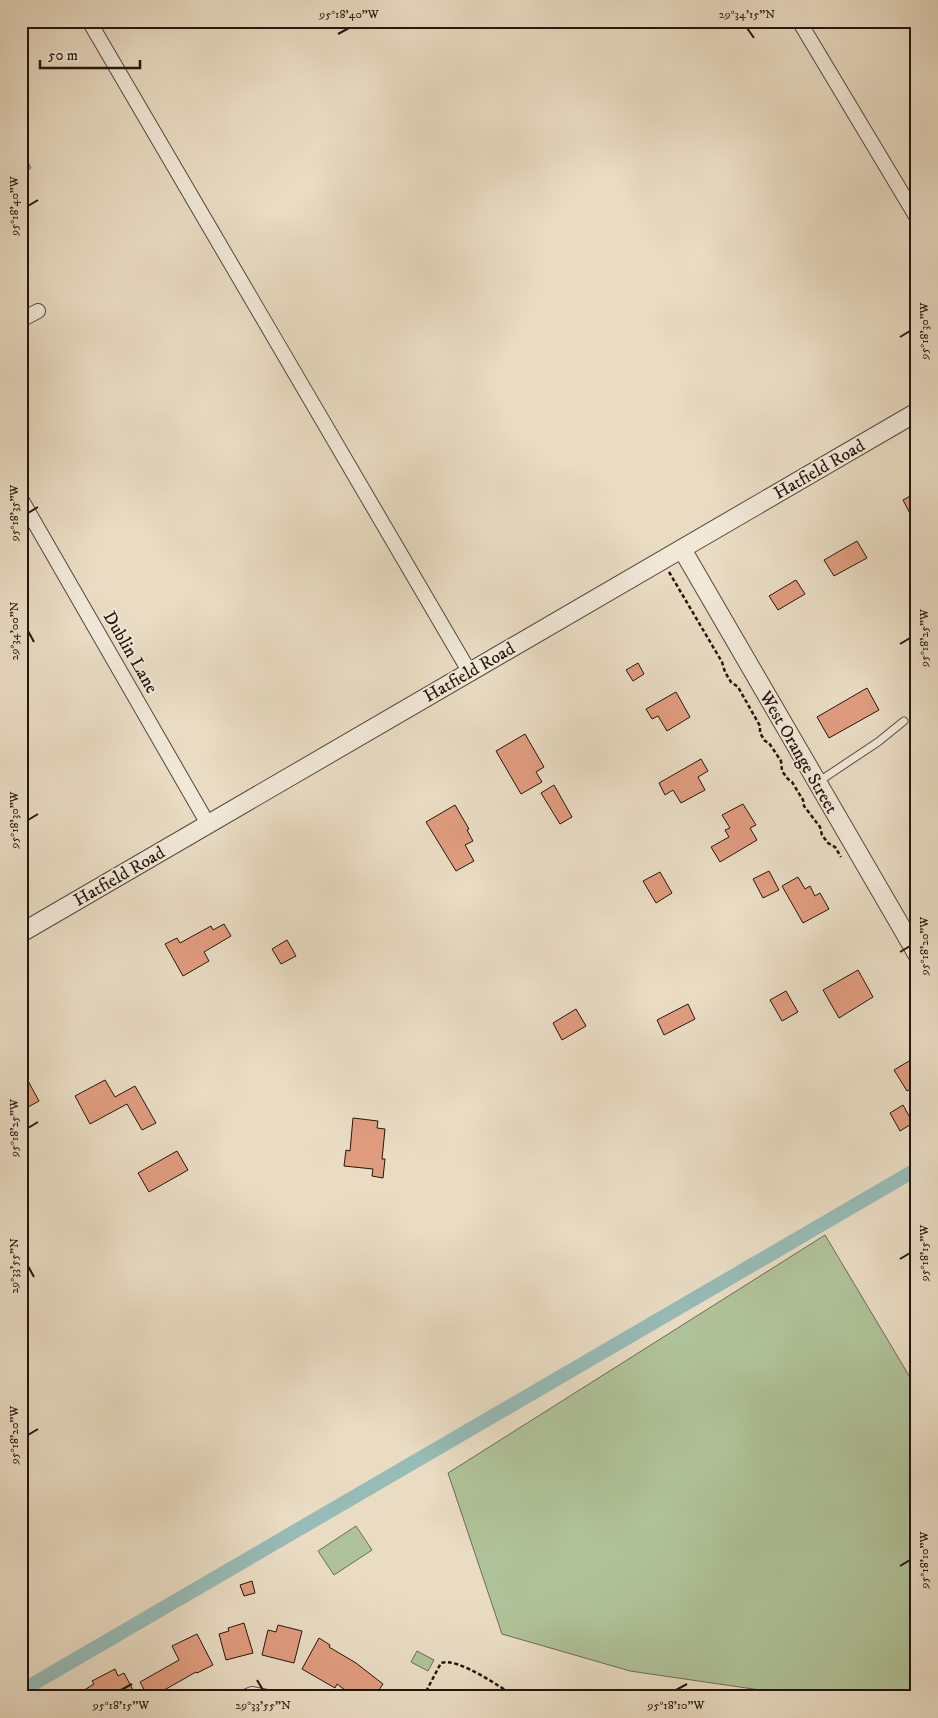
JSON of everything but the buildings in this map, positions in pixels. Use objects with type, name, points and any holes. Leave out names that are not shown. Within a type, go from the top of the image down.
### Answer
[{"type":"street","points":[[89,21],[469,671]]},
{"type":"street","points":[[799,21],[917,218]]},
{"type":"street","points":[[21,320],[38,311]]},
{"type":"street","name":"Hatfield Road","points":[[21,933],[917,412]]},
{"type":"street","name":"Dublin Lane","points":[[21,498],[208,824]]},
{"type":"street","name":"West Orange Street","points":[[682,549],[817,782],[912,958]]},
{"type":"street","points":[[245,1697],[252,1694],[268,1697]]},
{"type":"lane","points":[[817,782],[870,747],[904,721]]},
{"type":"path","points":[[668,571],[722,662],[731,682],[738,687],[760,726],[760,733],[781,761],[782,771],[792,782],[803,800],[804,806],[820,827],[822,835],[828,843],[835,846],[845,862]]},
{"type":"path","points":[[912,958],[917,977]]},
{"type":"path","points":[[423,1697],[441,1662],[447,1661],[458,1663],[516,1697]]},
{"type":"green space","points":[[825,1235],[917,1389],[917,1697],[808,1697],[630,1671],[502,1634],[448,1473]]},
{"type":"green space","points":[[356,1526],[372,1550],[334,1575],[318,1551]]},
{"type":"green space","points":[[417,1651],[434,1660],[428,1671],[411,1662]]},
{"type":"water","points":[[21,148],[31,168],[21,176]]},
{"type":"waterway","points":[[21,1691],[917,1169]]}]
